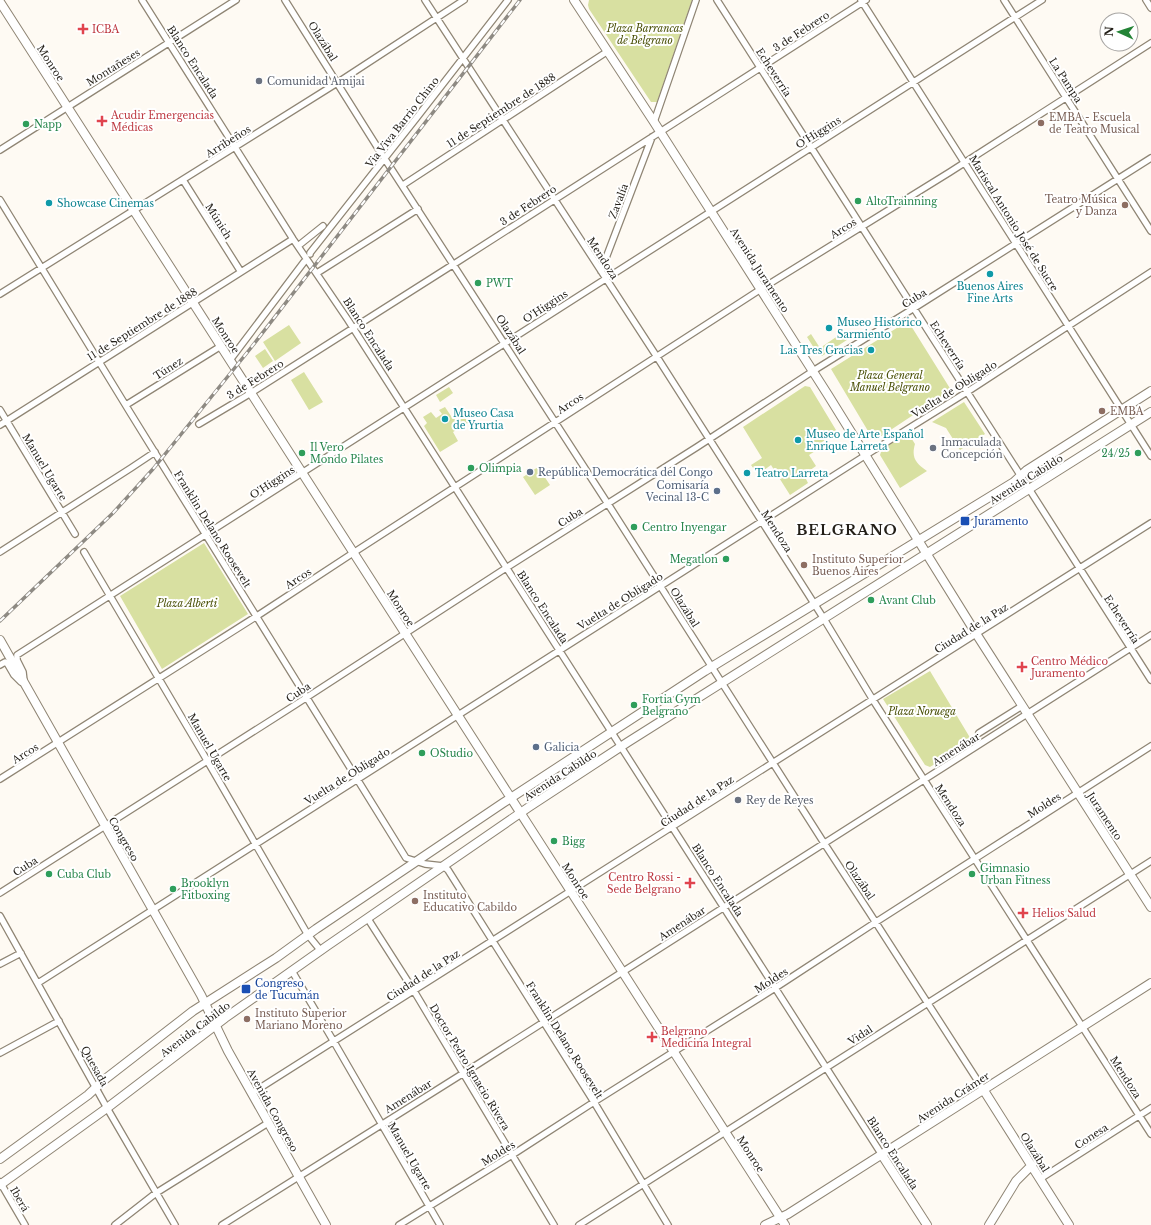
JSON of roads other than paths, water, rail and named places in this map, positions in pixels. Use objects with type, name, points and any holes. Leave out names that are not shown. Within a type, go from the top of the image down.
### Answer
[{"type":"main road","name":"Avenida Juramento","points":[[574,0],[654,122],[866,454],[925,552]]},
{"type":"main road","name":"Monroe","points":[[0,2],[785,1225]]},
{"type":"main road","name":"Avenida Cabildo","points":[[0,1159],[88,1094],[181,1020],[273,960],[510,798],[712,667],[1007,486],[1027,470],[1151,391]]},
{"type":"main road","name":"Avenida Cabildo","points":[[0,1184],[107,1108],[215,1026],[292,971],[520,813],[622,746],[824,619],[925,552],[1029,489],[1151,412]]},
{"type":"main road","name":"Juramento","points":[[925,552],[1151,907]]},
{"type":"main road","name":"Congreso","points":[[0,640],[24,685],[206,1004]]},
{"type":"main road","name":"Avenida Crámer","points":[[764,1225],[788,1214],[1151,983]]},
{"type":"main road","name":"Avenida Congreso","points":[[206,1004],[215,1026],[326,1225]]},
{"type":"main road","name":"Olazábal","points":[[984,1089],[1069,1225]]},
{"type":"main road","name":"Blanco Encalada","points":[[882,1155],[927,1225]]},
{"type":"main road","points":[[989,1225],[1016,1181],[1032,1165]]},
{"type":"street","name":"Blanco Encalada","points":[[142,0],[236,146],[293,239],[353,327],[454,488],[622,746],[882,1155]]},
{"type":"street","name":"Montañeses","points":[[0,150],[236,0]]},
{"type":"street","name":"Olazábal","points":[[285,0],[721,683],[984,1089]]},
{"type":"street","name":"Mendoza","points":[[425,0],[657,357],[824,619],[873,700],[1151,1134]]},
{"type":"street","name":"Arribeños","points":[[0,294],[236,146],[464,0]]},
{"type":"street","name":"Via Viva Barrio Chino","points":[[310,254],[508,0]]},
{"type":"street","points":[[654,122],[696,0]]},
{"type":"street","name":"Echeverría","points":[[717,0],[1151,680]]},
{"type":"street","name":"La Pampa","points":[[1004,0],[1151,231]]},
{"type":"street","name":"O'Higgins","points":[[18,655],[710,210],[1042,0]]},
{"type":"street","points":[[1146,0],[1151,8]]},
{"type":"street","name":"3 de Febrero","points":[[199,424],[251,393],[454,264],[863,1]]},
{"type":"street","name":"Mariscal Antonio José de Sucre","points":[[863,1],[912,83],[1151,456]]},
{"type":"street","name":"Arcos","points":[[0,780],[257,616],[353,552],[556,423],[761,289],[862,227],[1151,43]]},
{"type":"street","name":"11 de Septiembre de 1888","points":[[403,184],[608,51]]},
{"type":"street","name":"Zavalía","points":[[601,271],[652,137]]},
{"type":"street","name":"Cuba","points":[[0,893],[506,568],[709,440],[813,371],[914,309],[1151,158]]},
{"type":"street","name":"Múnich","points":[[182,180],[241,272]]},
{"type":"street","name":"Franklin Delano Roosevelt","points":[[0,200],[357,780],[406,858],[415,862]]},
{"type":"street","points":[[317,273],[418,208]]},
{"type":"street","points":[[298,246],[324,226]]},
{"type":"street","name":"11 de Septiembre de 1888","points":[[0,425],[293,239]]},
{"type":"street","points":[[230,360],[304,262]]},
{"type":"street","name":"Vuelta de Obligado","points":[[38,983],[866,454],[967,392],[1151,272]]},
{"type":"street","name":"Túnez","points":[[126,405],[221,346]]},
{"type":"street","name":"Manuel Ugarte","points":[[0,410],[75,534]]},
{"type":"street","points":[[0,552],[155,452]]},
{"type":"street","name":"Ciudad de la Paz","points":[[252,1093],[673,828],[1151,524]]},
{"type":"street","name":"Manuel Ugarte","points":[[84,552],[308,935],[321,951]]},
{"type":"street","name":"Amenábar","points":[[222,1225],[1151,635]]},
{"type":"street","name":"Congreso","points":[[18,655],[17,660],[23,672],[24,685]]},
{"type":"street","name":"Congreso","points":[[2,664],[9,666],[14,675],[24,685]]},
{"type":"street","points":[[979,733],[1022,706]]},
{"type":"street","name":"Moldes","points":[[399,1225],[775,988],[1151,746]]},
{"type":"street","name":"Vidal","points":[[579,1225],[927,1002],[1151,861]]},
{"type":"street","points":[[415,862],[443,866]]},
{"type":"street","name":"Franklin Delano Roosevelt","points":[[443,866],[448,870],[542,1022],[594,1102],[668,1225]]},
{"type":"street","name":"Quesada","points":[[0,916],[107,1108],[175,1225]]},
{"type":"street","name":"Doctor Pedro Ignacio Rivera","points":[[368,919],[414,991],[554,1225]]},
{"type":"street","points":[[0,964],[21,953]]},
{"type":"street","name":"Manuel Ugarte","points":[[292,971],[440,1225]]},
{"type":"street","points":[[0,1053],[59,1021]]},
{"type":"street","name":"Conesa","points":[[1040,1178],[1151,1108]]},
{"type":"street","points":[[115,1225],[156,1193],[268,1123]]},
{"type":"street","name":"Iberá","points":[[0,1184],[25,1225]]},
{"type":"railway","points":[[0,621],[113,513],[153,469],[250,349],[520,0]]},
{"type":"place","name":"ICBA","points":[[83,29]]},
{"type":"place","name":"Comunidad Amijai","points":[[259,81]]},
{"type":"place","name":"Acudir Emergencias Médicas","points":[[102,121]]},
{"type":"place","name":"EMBA - Escuela de Teatro Musical","points":[[1041,123]]},
{"type":"place","name":"Napp","points":[[26,124]]},
{"type":"place","name":"AltoTrainning","points":[[858,201]]},
{"type":"place","name":"Showcase Cinemas","points":[[49,203]]},
{"type":"place","name":"Teatro Música y Danza","points":[[1125,205]]},
{"type":"place","name":"Buenos Aires Fine Arts","points":[[990,274]]},
{"type":"place","name":"PWT","points":[[478,283]]},
{"type":"place","name":"Museo Histórico Sarmiento","points":[[829,328]]},
{"type":"place","name":"Las Tres Gracias","points":[[871,350]]},
{"type":"place","name":"EMBA","points":[[1102,411]]},
{"type":"place","name":"Museo Casa de Yrurtia","points":[[445,419]]},
{"type":"place","name":"Museo de Arte Español Enrique Larreta","points":[[798,440]]},
{"type":"place","name":"Inmaculada Concepción","points":[[933,448]]},
{"type":"place","name":"Il Vero Mondo Pilates","points":[[302,453]]},
{"type":"place","name":"24/25","points":[[1138,453]]},
{"type":"place","name":"Olimpia","points":[[471,468]]},
{"type":"place","name":"República Democrática del Congo","points":[[530,472]]},
{"type":"place","name":"Teatro Larreta","points":[[747,473]]},
{"type":"place","name":"Comisaría Vecinal 13-C","points":[[717,491]]},
{"type":"place","name":"Juramento","points":[[965,521]]},
{"type":"place","name":"Centro Inyengar","points":[[634,527]]},
{"type":"place","name":"Megatlon","points":[[726,559]]},
{"type":"place","name":"Instituto Superior Buenos Aires","points":[[804,565]]},
{"type":"place","name":"Avant Club","points":[[871,600]]},
{"type":"place","name":"Centro Médico Juramento","points":[[1022,667]]},
{"type":"place","name":"Fortia Gym Belgrano","points":[[634,705]]},
{"type":"place","name":"Galicia","points":[[536,747]]},
{"type":"place","name":"OStudio","points":[[422,753]]},
{"type":"place","name":"Rey de Reyes","points":[[738,800]]},
{"type":"place","name":"Bigg","points":[[554,841]]},
{"type":"place","name":"Cuba Club","points":[[49,874]]},
{"type":"place","name":"Gimnasio Urban Fitness","points":[[972,874]]},
{"type":"place","name":"Centro Rossi - Sede Belgrano","points":[[690,883]]},
{"type":"place","name":"Brooklyn Fitboxing","points":[[173,889]]},
{"type":"place","name":"Instituto Educativo Cabildo","points":[[415,901]]},
{"type":"place","name":"Helios Salud","points":[[1023,913]]},
{"type":"place","name":"Congreso de Tucumán","points":[[246,989]]},
{"type":"place","name":"Instituto Superior Mariano Moreno","points":[[247,1019]]},
{"type":"place","name":"Belgrano Medicina Integral","points":[[652,1037]]},
{"type":"district","name":"BELGRANO","points":[[847,530]]},
{"type":"park label","name":"Plaza Barrancas de Belgrano","points":[[645,34]]},
{"type":"park label","name":"Plaza General Manuel Belgrano","points":[[890,380]]},
{"type":"park label","name":"Plaza Alberti","points":[[187,603]]},
{"type":"park label","name":"Plaza Noruega","points":[[922,711]]}]
